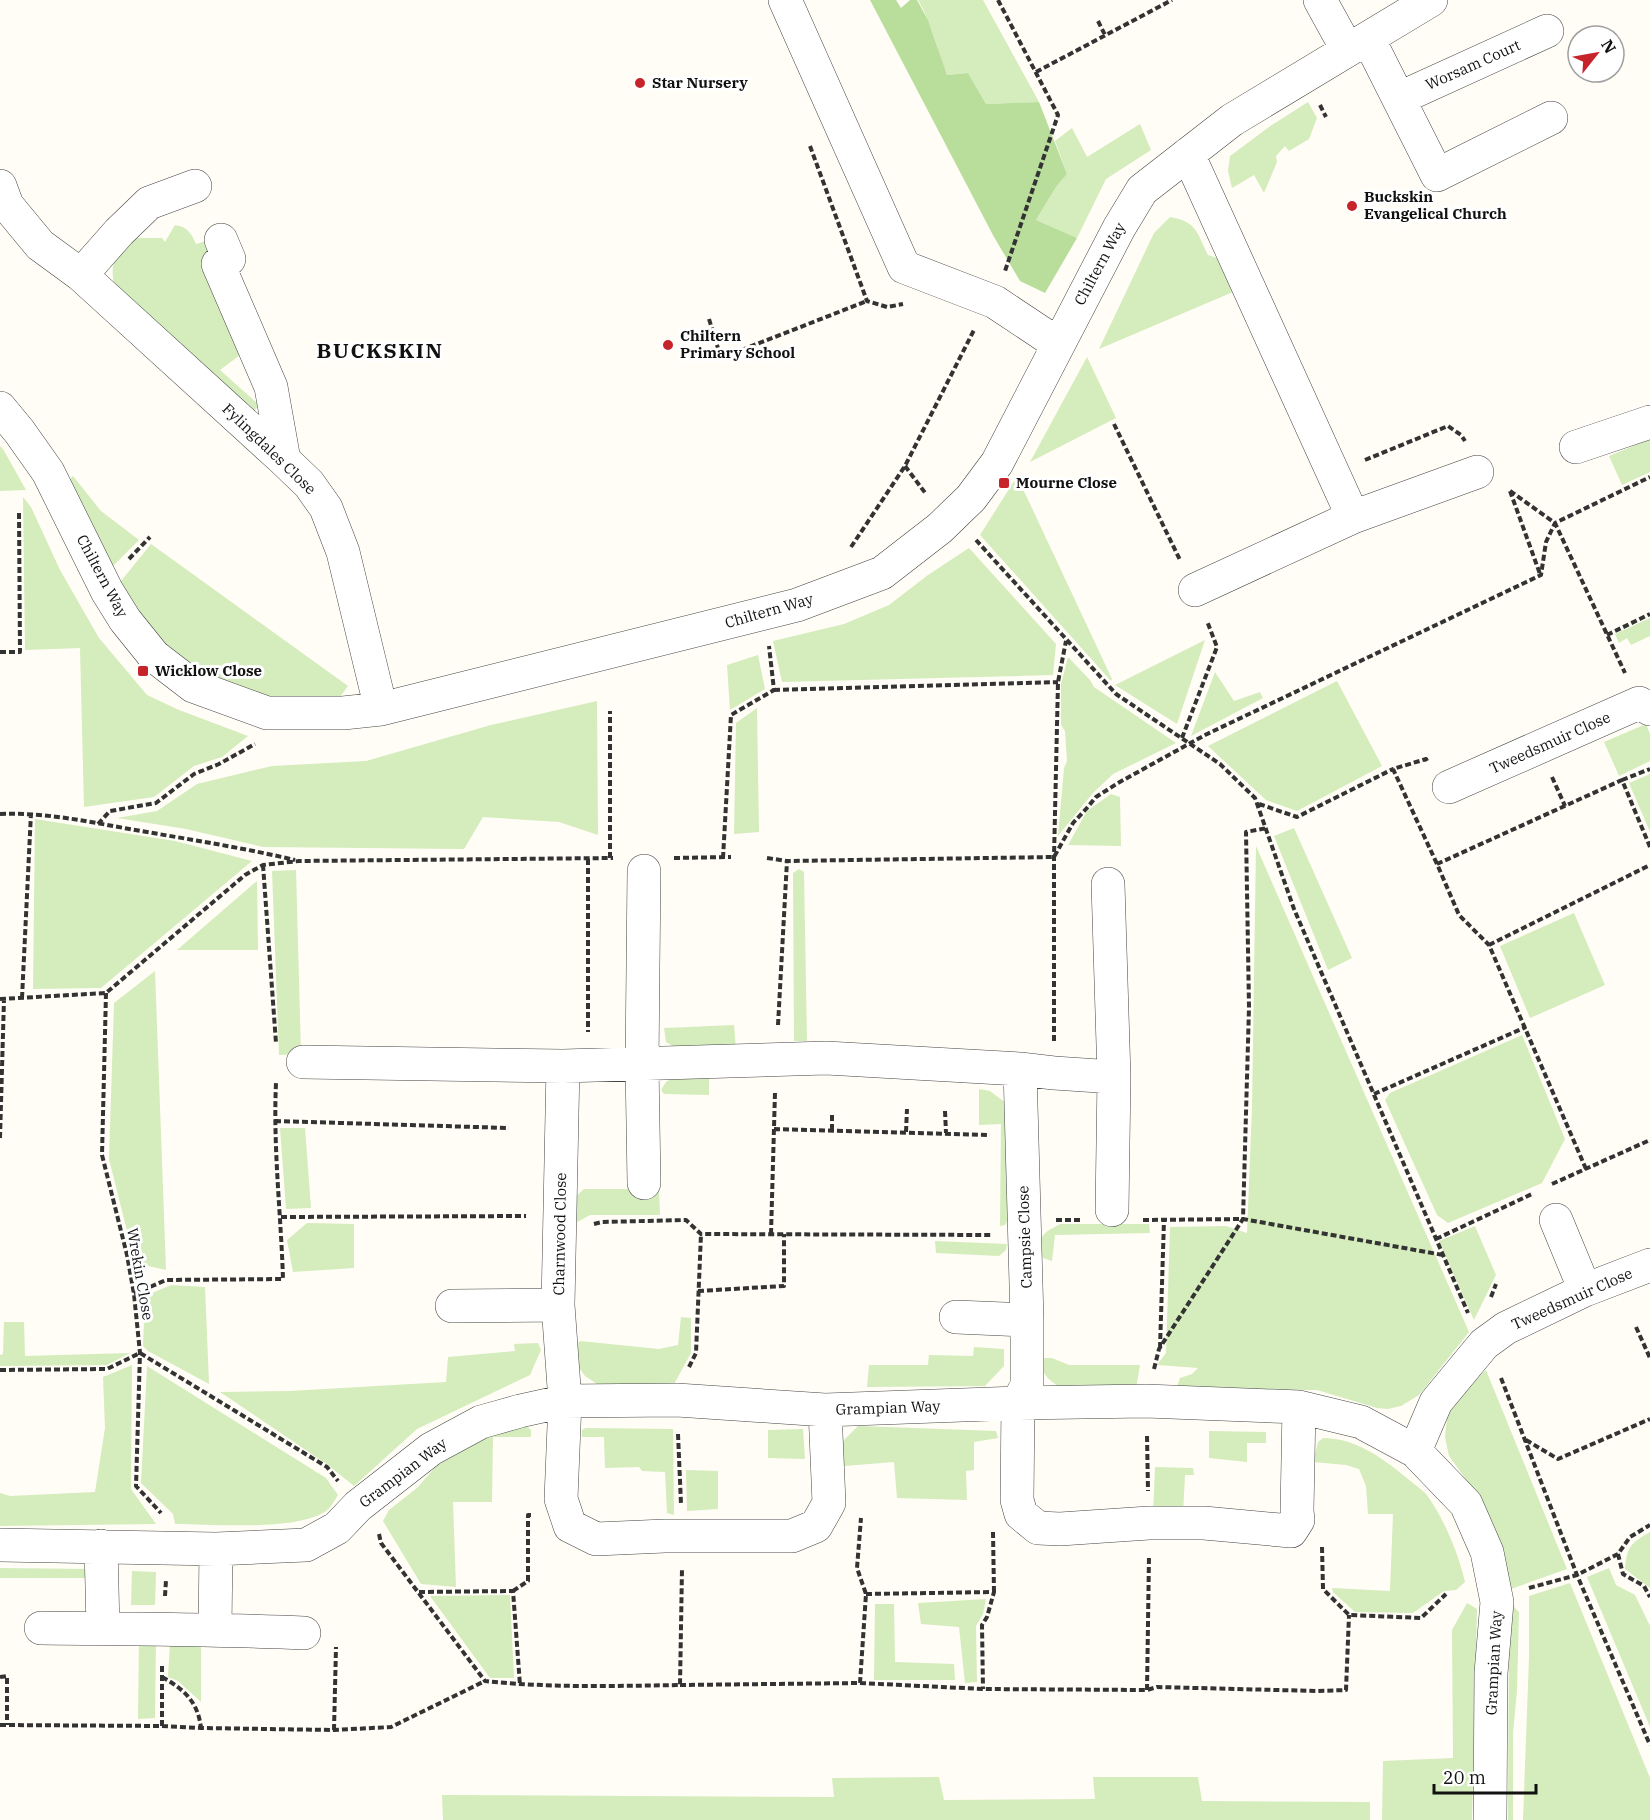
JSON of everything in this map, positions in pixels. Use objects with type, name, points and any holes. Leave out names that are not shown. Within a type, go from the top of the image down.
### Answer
[{"type":"street","points":[[785,0],[904,267],[994,302],[1058,344]]},
{"type":"street","points":[[1320,0],[1400,98],[1437,175],[1551,118]]},
{"type":"street","name":"Chiltern Way","points":[[0,408],[20,431],[48,472],[107,591],[125,620],[154,656],[193,686],[267,713],[343,713],[381,709],[797,605],[882,573],[940,528],[971,498],[997,463],[1119,228],[1142,190],[1232,120],[1431,0]]},
{"type":"street","name":"Worsam Court","points":[[1400,98],[1547,31]]},
{"type":"street","points":[[1188,154],[1353,517]]},
{"type":"street","name":"Fylingdales Close","points":[[0,186],[7,205],[39,245],[81,275],[309,484],[326,508],[343,552],[381,709]]},
{"type":"street","points":[[81,275],[119,232],[149,203],[195,186]]},
{"type":"street","points":[[221,240],[229,259],[218,264],[271,387],[284,460]]},
{"type":"street","points":[[1576,447],[1650,422]]},
{"type":"street","points":[[1195,590],[1353,517],[1477,472]]},
{"type":"street","name":"Tweedsmuir Close","points":[[1449,787],[1644,706]]},
{"type":"street","points":[[644,862],[642,1064],[644,1183]]},
{"type":"street","points":[[1108,884],[1114,1077],[1114,1217]]},
{"type":"street","points":[[285,1064],[575,1066],[826,1058],[1114,1077]]},
{"type":"street","name":"Charnwood Close","points":[[565,1510],[561,1499],[565,1401],[558,1305],[560,1236],[575,1066]]},
{"type":"street","name":"Campsie Close","points":[[1020,1069],[1027,1320],[1027,1385],[1018,1403],[1017,1500],[1021,1514]]},
{"type":"street","points":[[1556,1220],[1585,1290]]},
{"type":"street","name":"Tweedsmuir Close","points":[[1415,1451],[1436,1402],[1484,1344],[1506,1328],[1585,1290],[1650,1265]]},
{"type":"street","points":[[452,1306],[558,1305]]},
{"type":"street","points":[[956,1317],[1027,1320]]},
{"type":"street","name":"Grampian Way","points":[[0,1545],[216,1549],[306,1545],[337,1528],[358,1506],[431,1449],[481,1422],[520,1410],[565,1401],[677,1400],[825,1410],[1146,1401],[1299,1407],[1361,1422],[1415,1451],[1466,1504],[1487,1552],[1497,1602],[1491,1673],[1490,1820]]},
{"type":"street","points":[[1021,1514],[1038,1528],[1204,1523],[1291,1531],[1298,1520],[1296,1511],[1299,1407]]},
{"type":"street","points":[[565,1510],[570,1526],[596,1539],[728,1535],[792,1536],[816,1526],[829,1503],[825,1410]]},
{"type":"street","points":[[101,1546],[103,1629]]},
{"type":"street","points":[[215,1629],[216,1549]]},
{"type":"street","points":[[41,1628],[215,1629],[304,1633]]},
{"type":"path","points":[[849,549],[905,466],[972,332],[994,302],[1058,115],[998,0]]},
{"type":"path","points":[[1036,72],[1164,2],[1172,0]]},
{"type":"path","points":[[1098,21],[1105,35]]},
{"type":"path","points":[[709,319],[721,358],[867,301]]},
{"type":"path","points":[[1114,423],[1195,590],[1217,647],[1182,738]]},
{"type":"path","points":[[905,466],[931,499]]},
{"type":"path","points":[[1477,472],[1499,475],[1510,491],[1541,575]]},
{"type":"path","points":[[1541,575],[1546,542],[1555,523],[1650,477]]},
{"type":"path","points":[[1510,491],[1555,523],[1607,635],[1644,706]]},
{"type":"path","points":[[0,652],[20,652],[19,512]]},
{"type":"path","points":[[973,536],[1116,694],[1220,764],[1255,798],[1294,909],[1471,1320]]},
{"type":"path","points":[[1054,857],[1073,823],[1096,797],[1118,783],[1216,730],[1541,575]]},
{"type":"path","points":[[1607,635],[1650,614]]},
{"type":"path","points":[[768,636],[774,690]]},
{"type":"path","points":[[1054,1073],[1054,857],[1058,682],[1066,640]]},
{"type":"path","points":[[723,858],[731,715],[774,690],[1058,682]]},
{"type":"path","points":[[610,711],[610,858]]},
{"type":"path","points":[[98,824],[110,811],[156,803],[194,774],[219,764],[260,741]]},
{"type":"path","points":[[1258,804],[1297,817],[1394,769]]},
{"type":"path","points":[[1586,1169],[1489,945],[1459,915],[1437,864],[1650,769]]},
{"type":"path","points":[[1622,780],[1650,848]]},
{"type":"path","points":[[22,999],[31,813]]},
{"type":"path","points":[[0,814],[31,813],[263,852],[299,861]]},
{"type":"path","points":[[1160,1349],[1243,1219],[1249,1007],[1246,832],[1267,828]]},
{"type":"path","points":[[0,1138],[2,999],[106,993],[245,875],[263,865],[299,861],[610,858],[644,862],[731,857]]},
{"type":"path","points":[[768,858],[787,861],[1054,857]]},
{"type":"path","points":[[575,1066],[588,859]]},
{"type":"path","points":[[771,1234],[776,1060],[787,861]]},
{"type":"path","points":[[134,1294],[166,1280],[283,1279],[274,1121],[285,1064],[263,865]]},
{"type":"path","points":[[1489,945],[1650,865]]},
{"type":"path","name":"Wrekin Close","points":[[106,993],[102,1155],[127,1255],[134,1294],[140,1353],[136,1486],[168,1520],[169,1547],[161,1630],[162,1726]]},
{"type":"path","points":[[1374,1094],[1526,1027]]},
{"type":"path","points":[[906,1132],[907,1109]]},
{"type":"path","points":[[945,1111],[946,1134]]},
{"type":"path","points":[[832,1115],[832,1130]]},
{"type":"path","points":[[366,1116],[366,1124]]},
{"type":"path","points":[[440,1126],[441,1119]]},
{"type":"path","points":[[274,1121],[509,1128]]},
{"type":"path","points":[[774,1129],[994,1135]]},
{"type":"path","points":[[1543,1189],[1650,1140]]},
{"type":"path","points":[[1436,1239],[1532,1194]]},
{"type":"path","points":[[281,1217],[529,1216],[560,1236],[602,1222],[675,1220],[686,1220],[700,1234],[1025,1235],[1056,1220],[1114,1217],[1164,1220],[1243,1219],[1443,1255]]},
{"type":"path","points":[[1146,1401],[1160,1349],[1164,1220]]},
{"type":"path","points":[[680,1684],[674,1536],[677,1400],[680,1380],[696,1353],[700,1234]]},
{"type":"path","points":[[698,1291],[784,1286],[784,1234]]},
{"type":"path","points":[[1636,1327],[1650,1358]]},
{"type":"path","points":[[0,1370],[107,1369],[140,1353],[327,1467],[358,1506],[378,1521],[381,1543],[485,1681]]},
{"type":"path","points":[[1501,1378],[1577,1575],[1650,1745]]},
{"type":"path","points":[[1525,1440],[1558,1459],[1650,1419]]},
{"type":"path","points":[[419,1592],[513,1591],[528,1581],[528,1515],[565,1510]]},
{"type":"path","points":[[984,1689],[982,1625],[987,1617],[994,1592],[992,1518],[1021,1514]]},
{"type":"path","points":[[822,1515],[861,1516],[857,1568],[866,1594],[860,1683]]},
{"type":"path","points":[[1298,1520],[1321,1522],[1323,1588],[1349,1615],[1421,1618],[1446,1594]]},
{"type":"path","points":[[1525,1588],[1577,1575],[1618,1554],[1630,1537],[1650,1525]]},
{"type":"path","points":[[1618,1554],[1623,1574],[1644,1586],[1650,1597]]},
{"type":"path","points":[[513,1591],[520,1685]]},
{"type":"path","points":[[866,1594],[994,1592]]},
{"type":"path","points":[[0,1725],[334,1730],[391,1727],[485,1681],[520,1685],[587,1686],[860,1683],[984,1689],[1148,1690],[1157,1687],[1346,1690],[1349,1615]]},
{"type":"path","points":[[304,1633],[305,1638],[336,1639],[334,1730]]},
{"type":"path","points":[[0,1677],[7,1676],[7,1725]]},
{"type":"path","points":[[162,1677],[178,1686],[192,1698],[200,1717],[201,1728]]},
{"type":"green space","points":[[870,0],[896,0],[901,8],[910,0],[917,0],[928,20],[947,75],[968,73],[986,104],[1039,102],[1067,174],[1056,187],[1036,220],[1077,238],[1045,293],[1020,281],[994,237]]},
{"type":"green space","points":[[918,0],[983,0],[1039,102],[986,104],[968,73],[947,75],[931,27]]},
{"type":"green space","points":[[1308,102],[1317,118],[1309,139],[1289,151],[1285,146],[1276,156],[1277,162],[1264,193],[1254,175],[1232,188],[1228,171],[1230,156]]},
{"type":"green space","points":[[1140,124],[1151,150],[1106,179],[1077,238],[1036,220],[1056,187],[1067,174],[1055,141],[1072,128],[1087,157]]},
{"type":"green space","points":[[1170,217],[1186,222],[1195,229],[1208,255],[1217,258],[1233,292],[1099,349],[1154,233]]},
{"type":"green space","points":[[175,225],[188,231],[196,244],[217,238],[240,355],[220,370],[259,405],[255,410],[115,291],[113,266],[118,256],[136,238],[162,238],[165,242]]},
{"type":"green space","points":[[1087,357],[1116,418],[1030,462]]},
{"type":"green space","points":[[1650,439],[1650,472],[1622,485],[1609,456]]},
{"type":"green space","points":[[0,446],[3,449],[26,490],[0,491]]},
{"type":"green space","points":[[73,476],[101,511],[139,540],[111,568],[69,480]]},
{"type":"green space","points":[[1016,478],[1112,679],[1111,681],[980,535]]},
{"type":"green space","points":[[23,497],[31,507],[60,570],[99,638],[147,695],[179,710],[248,736],[222,757],[194,766],[154,797],[84,807],[80,648],[25,650]]},
{"type":"green space","points":[[151,544],[348,686],[340,697],[263,697],[215,686],[176,661],[117,586]]},
{"type":"green space","points":[[969,548],[1056,644],[1053,675],[782,682],[773,641],[844,624],[889,605],[928,575]]},
{"type":"green space","points":[[1650,618],[1650,636],[1631,645],[1627,638],[1619,643],[1615,634]]},
{"type":"green space","points":[[1205,640],[1177,724],[1115,685]]},
{"type":"green space","points":[[758,655],[765,689],[730,710],[727,665]]},
{"type":"green space","points":[[1068,657],[1094,687],[1176,743],[1113,774],[1092,794],[1058,836],[1064,768],[1067,761],[1065,731],[1061,725],[1061,684]]},
{"type":"green space","points":[[1215,672],[1234,701],[1260,692],[1263,698],[1191,736]]},
{"type":"green space","points":[[1337,681],[1382,766],[1297,811],[1266,800],[1208,746]]},
{"type":"green space","points":[[597,701],[598,835],[559,822],[483,817],[464,849],[263,847],[186,829],[117,818],[157,811],[197,784],[272,766],[366,761],[491,725]]},
{"type":"green space","points":[[757,708],[759,832],[734,834],[736,723]]},
{"type":"green space","points":[[1646,724],[1650,734],[1650,761],[1619,776],[1604,742]]},
{"type":"green space","points":[[1650,774],[1650,832],[1629,783]]},
{"type":"green space","points":[[1111,794],[1120,797],[1121,846],[1068,845],[1087,811]]},
{"type":"green space","points":[[35,819],[175,841],[252,861],[101,988],[33,989]]},
{"type":"green space","points":[[1294,828],[1352,958],[1328,970],[1274,836]]},
{"type":"green space","points":[[1256,846],[1469,1332],[1419,1395],[1401,1406],[1388,1409],[1377,1408],[1317,1390],[1176,1389],[1180,1378],[1192,1374],[1198,1368],[1157,1365],[1166,1353],[1170,1227],[1226,1226],[1247,1233],[1252,1108]]},
{"type":"green space","points":[[799,869],[804,872],[807,1041],[794,1041],[793,873]]},
{"type":"green space","points":[[296,870],[301,1054],[279,1055],[272,871]]},
{"type":"green space","points":[[257,881],[258,950],[177,950]]},
{"type":"green space","points":[[1574,913],[1605,985],[1530,1018],[1500,946]]},
{"type":"green space","points":[[155,971],[166,1270],[135,1263],[109,1159],[114,1003]]},
{"type":"green space","points":[[734,1025],[736,1050],[683,1052],[666,1042],[664,1028]]},
{"type":"green space","points":[[1522,1035],[1565,1139],[1542,1183],[1448,1223],[1437,1215],[1385,1100],[1390,1093]]},
{"type":"green space","points":[[677,1075],[709,1077],[709,1095],[664,1094],[661,1090],[666,1082]]},
{"type":"green space","points":[[979,1089],[990,1091],[1006,1103],[1009,1217],[1005,1225],[1000,1226],[1001,1124],[979,1125]]},
{"type":"green space","points":[[280,1128],[305,1128],[311,1208],[286,1209]]},
{"type":"green space","points":[[584,1189],[659,1189],[660,1215],[590,1215],[577,1222],[575,1197]]},
{"type":"green space","points":[[307,1223],[354,1224],[354,1268],[293,1272],[287,1240]]},
{"type":"green space","points":[[1060,1224],[1149,1224],[1150,1233],[1055,1235],[1052,1261],[1043,1258],[1041,1240],[1043,1236]]},
{"type":"green space","points":[[1475,1226],[1496,1275],[1474,1320],[1439,1241]]},
{"type":"green space","points":[[935,1241],[1007,1244],[1006,1250],[999,1256],[936,1253]]},
{"type":"green space","points":[[171,1285],[205,1287],[209,1384],[148,1351],[143,1346],[145,1296]]},
{"type":"green space","points":[[681,1317],[691,1318],[691,1353],[673,1386],[597,1384],[585,1376],[575,1362],[573,1350],[580,1341],[659,1349],[678,1345]]},
{"type":"green space","points":[[4,1322],[24,1322],[25,1356],[130,1353],[107,1365],[0,1366],[0,1355],[3,1354]]},
{"type":"green space","points":[[538,1343],[541,1350],[530,1375],[417,1429],[354,1486],[328,1465],[220,1392],[290,1391],[446,1382],[448,1357],[515,1351],[514,1344]]},
{"type":"green space","points":[[974,1347],[1004,1349],[1004,1366],[985,1386],[867,1387],[869,1365],[928,1365],[929,1355],[973,1356]]},
{"type":"green space","points":[[1042,1358],[1052,1358],[1069,1365],[1140,1365],[1136,1388],[1059,1387],[1045,1375]]},
{"type":"green space","points":[[132,1365],[131,1489],[156,1524],[0,1526],[0,1493],[10,1496],[95,1492],[105,1428],[103,1377]]},
{"type":"green space","points":[[147,1366],[326,1478],[338,1495],[330,1508],[309,1519],[292,1522],[231,1525],[175,1524],[173,1514],[141,1483]]},
{"type":"green space","points":[[1486,1370],[1567,1569],[1511,1589],[1470,1485],[1449,1456],[1445,1437],[1447,1418],[1458,1397]]},
{"type":"green space","points":[[526,1426],[531,1430],[531,1437],[493,1437],[492,1502],[453,1502],[456,1587],[421,1584],[383,1521],[389,1510],[417,1488],[445,1456],[479,1431]]},
{"type":"green space","points":[[858,1426],[996,1431],[998,1438],[974,1442],[974,1470],[966,1471],[967,1500],[897,1498],[894,1462],[844,1466],[840,1444]]},
{"type":"green space","points":[[586,1428],[673,1429],[674,1515],[667,1513],[665,1472],[642,1471],[639,1467],[605,1468],[604,1437],[582,1437],[582,1430]]},
{"type":"green space","points":[[803,1429],[805,1459],[768,1458],[768,1430]]},
{"type":"green space","points":[[1209,1431],[1266,1432],[1266,1443],[1247,1443],[1247,1462],[1209,1458]]},
{"type":"green space","points":[[1323,1438],[1347,1442],[1369,1451],[1426,1494],[1450,1536],[1465,1582],[1456,1590],[1444,1591],[1413,1613],[1355,1612],[1333,1592],[1332,1588],[1390,1591],[1393,1514],[1368,1514],[1366,1486],[1359,1469],[1346,1465],[1313,1462],[1318,1442]]},
{"type":"green space","points":[[1155,1467],[1193,1468],[1194,1475],[1185,1475],[1183,1514],[1153,1515]]},
{"type":"green space","points":[[686,1470],[718,1471],[718,1509],[687,1511]]},
{"type":"green space","points":[[1650,1532],[1650,1588],[1625,1569],[1631,1546]]},
{"type":"green space","points":[[0,1568],[91,1569],[92,1578],[0,1578]]},
{"type":"green space","points":[[1609,1568],[1616,1585],[1635,1595],[1650,1626],[1650,1727],[1587,1577]]},
{"type":"green space","points":[[132,1571],[156,1572],[155,1605],[131,1605]]},
{"type":"green space","points":[[1570,1583],[1650,1778],[1650,1820],[1523,1820],[1529,1596]]},
{"type":"green space","points":[[510,1595],[514,1678],[490,1678],[430,1596]]},
{"type":"green space","points":[[986,1599],[983,1614],[976,1626],[977,1682],[965,1683],[959,1627],[921,1624],[918,1603]]},
{"type":"green space","points":[[1509,1602],[1519,1612],[1517,1691],[1513,1733],[1513,1820],[1508,1820]]},
{"type":"green space","points":[[1467,1603],[1477,1609],[1472,1820],[1382,1820],[1383,1761],[1453,1758],[1452,1630]]},
{"type":"green space","points":[[875,1604],[894,1604],[895,1662],[954,1664],[955,1680],[874,1680]]},
{"type":"green space","points":[[139,1637],[156,1638],[155,1718],[138,1719]]},
{"type":"green space","points":[[170,1642],[201,1642],[201,1702],[178,1681],[168,1677]]},
{"type":"green space","points":[[939,1777],[944,1800],[1095,1799],[1093,1777],[1198,1777],[1202,1801],[1370,1802],[1370,1820],[443,1820],[442,1795],[834,1797],[832,1778]]},
{"type":"place","name":"Star Nursery","points":[[640,83]]},
{"type":"place","name":"Buckskin Evangelical Church","points":[[1352,206]]},
{"type":"place","name":"Chiltern Primary School","points":[[668,345]]},
{"type":"place","name":"Mourne Close","points":[[1004,483]]},
{"type":"place","name":"Wicklow Close","points":[[143,671]]},
{"type":"district","name":"BUCKSKIN","points":[[380,351]]}]
